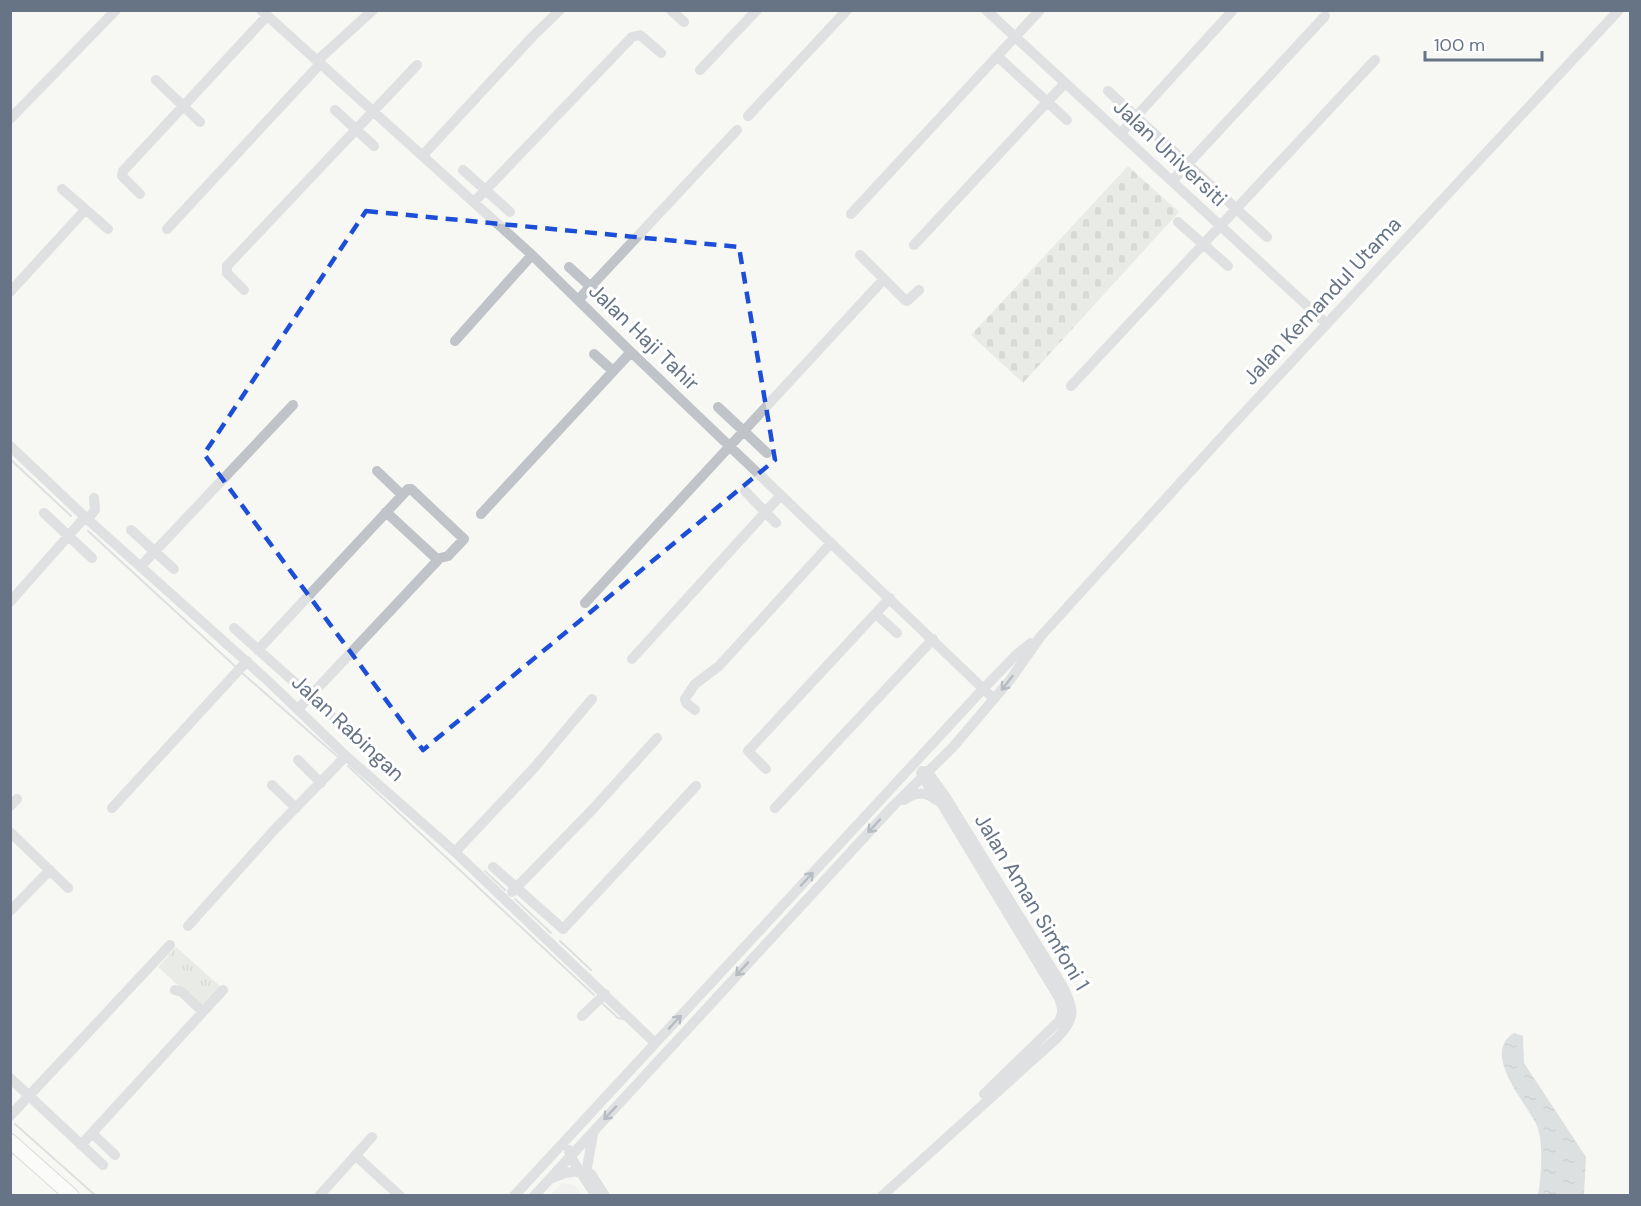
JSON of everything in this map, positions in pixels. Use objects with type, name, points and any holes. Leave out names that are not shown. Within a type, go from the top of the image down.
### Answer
[{"type":"main road","points":[[10,1141],[72,1196]]},
{"type":"street","points":[[10,119],[116,10]]},
{"type":"street","points":[[167,229],[320,62],[373,10]]},
{"type":"street","points":[[423,155],[560,10]]},
{"type":"street","points":[[671,10],[684,22]]},
{"type":"street","points":[[700,70],[757,10]]},
{"type":"street","points":[[748,116],[847,10]]},
{"type":"street","name":"Jalan Universiti","points":[[986,10],[1327,324]]},
{"type":"street","points":[[851,214],[1040,10]]},
{"type":"street","points":[[1121,133],[1233,10]]},
{"type":"street","name":"Jalan Kemandul Utama","points":[[1041,636],[1229,429],[1619,10]]},
{"type":"street","points":[[140,194],[122,176],[123,171],[185,106],[264,13]]},
{"type":"street","name":"Jalan Haji Tahir","points":[[264,13],[532,255],[994,699]]},
{"type":"street","points":[[1172,181],[1324,16]]},
{"type":"street","points":[[474,202],[632,37],[640,35],[661,53]]},
{"type":"street","points":[[997,56],[1066,120]]},
{"type":"street","points":[[1071,386],[1375,60]]},
{"type":"street","points":[[244,290],[227,273],[227,266],[417,65]]},
{"type":"street","points":[[156,80],[200,122]]},
{"type":"street","points":[[914,245],[1064,84]]},
{"type":"street","points":[[1108,91],[1268,237]]},
{"type":"street","points":[[335,110],[374,146]]},
{"type":"street","points":[[578,300],[737,130]]},
{"type":"street","points":[[463,170],[510,212]]},
{"type":"street","points":[[62,189],[108,229]]},
{"type":"street","points":[[10,292],[85,210]]},
{"type":"street","points":[[1178,222],[1228,266]]},
{"type":"street","points":[[455,341],[532,255]]},
{"type":"street","points":[[860,255],[907,301],[918,290]]},
{"type":"street","points":[[569,267],[615,309]]},
{"type":"street","points":[[585,603],[884,279]]},
{"type":"street","points":[[481,514],[631,352]]},
{"type":"street","points":[[594,354],[613,371]]},
{"type":"street","points":[[141,566],[293,405]]},
{"type":"street","points":[[718,407],[767,453]]},
{"type":"street","name":"Jalan Rabingan","points":[[10,446],[141,566],[241,667],[298,710],[346,756],[455,852],[655,1043]]},
{"type":"street","points":[[377,471],[402,495]]},
{"type":"street","points":[[258,650],[408,489],[411,489],[464,539],[448,556],[439,559],[298,710]]},
{"type":"street","points":[[745,491],[776,523]]},
{"type":"street","points":[[632,659],[781,495]]},
{"type":"street","points":[[10,602],[95,510],[94,498]]},
{"type":"street","points":[[386,512],[439,559]]},
{"type":"street","points":[[44,513],[92,558]]},
{"type":"street","points":[[131,530],[174,569]]},
{"type":"street","points":[[695,710],[686,703],[686,699],[695,684],[719,666],[831,543]]},
{"type":"street","points":[[766,769],[748,751],[890,598]]},
{"type":"street","points":[[876,614],[897,633]]},
{"type":"street","points":[[234,628],[331,715]]},
{"type":"street","points":[[514,1196],[983,689],[1016,655],[1041,636]]},
{"type":"street","points":[[534,1196],[893,806],[953,747],[994,699],[1041,636]]},
{"type":"street","points":[[775,808],[933,639]]},
{"type":"street","points":[[112,808],[241,667]]},
{"type":"street","points":[[455,852],[534,768],[592,699]]},
{"type":"street","points":[[505,899],[657,738]]},
{"type":"street","points":[[924,774],[932,744]]},
{"type":"street","points":[[893,806],[914,794],[927,794],[943,799],[939,774],[941,765],[953,747]]},
{"type":"street","points":[[188,926],[346,756]]},
{"type":"street","points":[[298,760],[321,783]]},
{"type":"street","points":[[896,783],[924,774]]},
{"type":"street","name":"Jalan Aman Simfoni 1","points":[[882,1196],[1056,1039],[1071,1022],[1072,1015],[1068,996],[1062,985],[943,799],[924,774]]},
{"type":"street","points":[[272,785],[296,808]]},
{"type":"street","points":[[493,867],[563,929],[696,786]]},
{"type":"street","name":"Jalan Aman Simfoni 1","points":[[873,1196],[1050,1032],[1063,1015],[1059,998],[943,799]]},
{"type":"street","points":[[10,832],[68,888]]},
{"type":"street","points":[[10,911],[50,870]]},
{"type":"street","points":[[10,1116],[170,945]]},
{"type":"street","points":[[175,990],[182,992],[203,1012]]},
{"type":"street","points":[[81,1145],[223,990]]},
{"type":"street","points":[[582,1016],[604,994]]},
{"type":"street","points":[[10,1078],[103,1165]]},
{"type":"street","points":[[571,1154],[578,1126]]},
{"type":"street","points":[[594,1131],[584,1169],[596,1196]]},
{"type":"street","points":[[92,1133],[115,1155]]},
{"type":"street","points":[[320,1196],[372,1137]]},
{"type":"street","points":[[542,1165],[571,1154]]},
{"type":"street","points":[[571,1154],[605,1196]]},
{"type":"street","points":[[356,1155],[400,1196]]},
{"type":"street","points":[[547,1181],[559,1175],[584,1169]]},
{"type":"highlighted area","points":[[366,211],[739,247],[775,460],[423,750],[204,454]]},
{"type":"shaded area","points":[[562,1183],[575,1185],[582,1195],[550,1195]]},
{"type":"green space","points":[[1128,166],[1179,212],[1023,383],[971,335]]},
{"type":"green space","points":[[176,947],[220,986],[202,1007],[158,967]]},
{"type":"water","points":[[1514,1033],[1523,1036],[1524,1063],[1586,1157],[1584,1195],[1538,1195],[1541,1160],[1539,1133],[1532,1116],[1509,1079],[1502,1053],[1505,1042]]},
{"type":"waterway","points":[[10,459],[71,516]]},
{"type":"waterway","points":[[88,531],[237,668]]},
{"type":"waterway","points":[[241,672],[338,757]]},
{"type":"waterway","points":[[348,766],[594,995]]},
{"type":"waterway","points":[[485,871],[505,890]]},
{"type":"waterway","points":[[515,899],[551,933]]},
{"type":"waterway","points":[[560,941],[591,970]]},
{"type":"waterway","points":[[603,1004],[618,1018],[623,1019]]},
{"type":"waterway","points":[[15,1124],[96,1196]]}]
